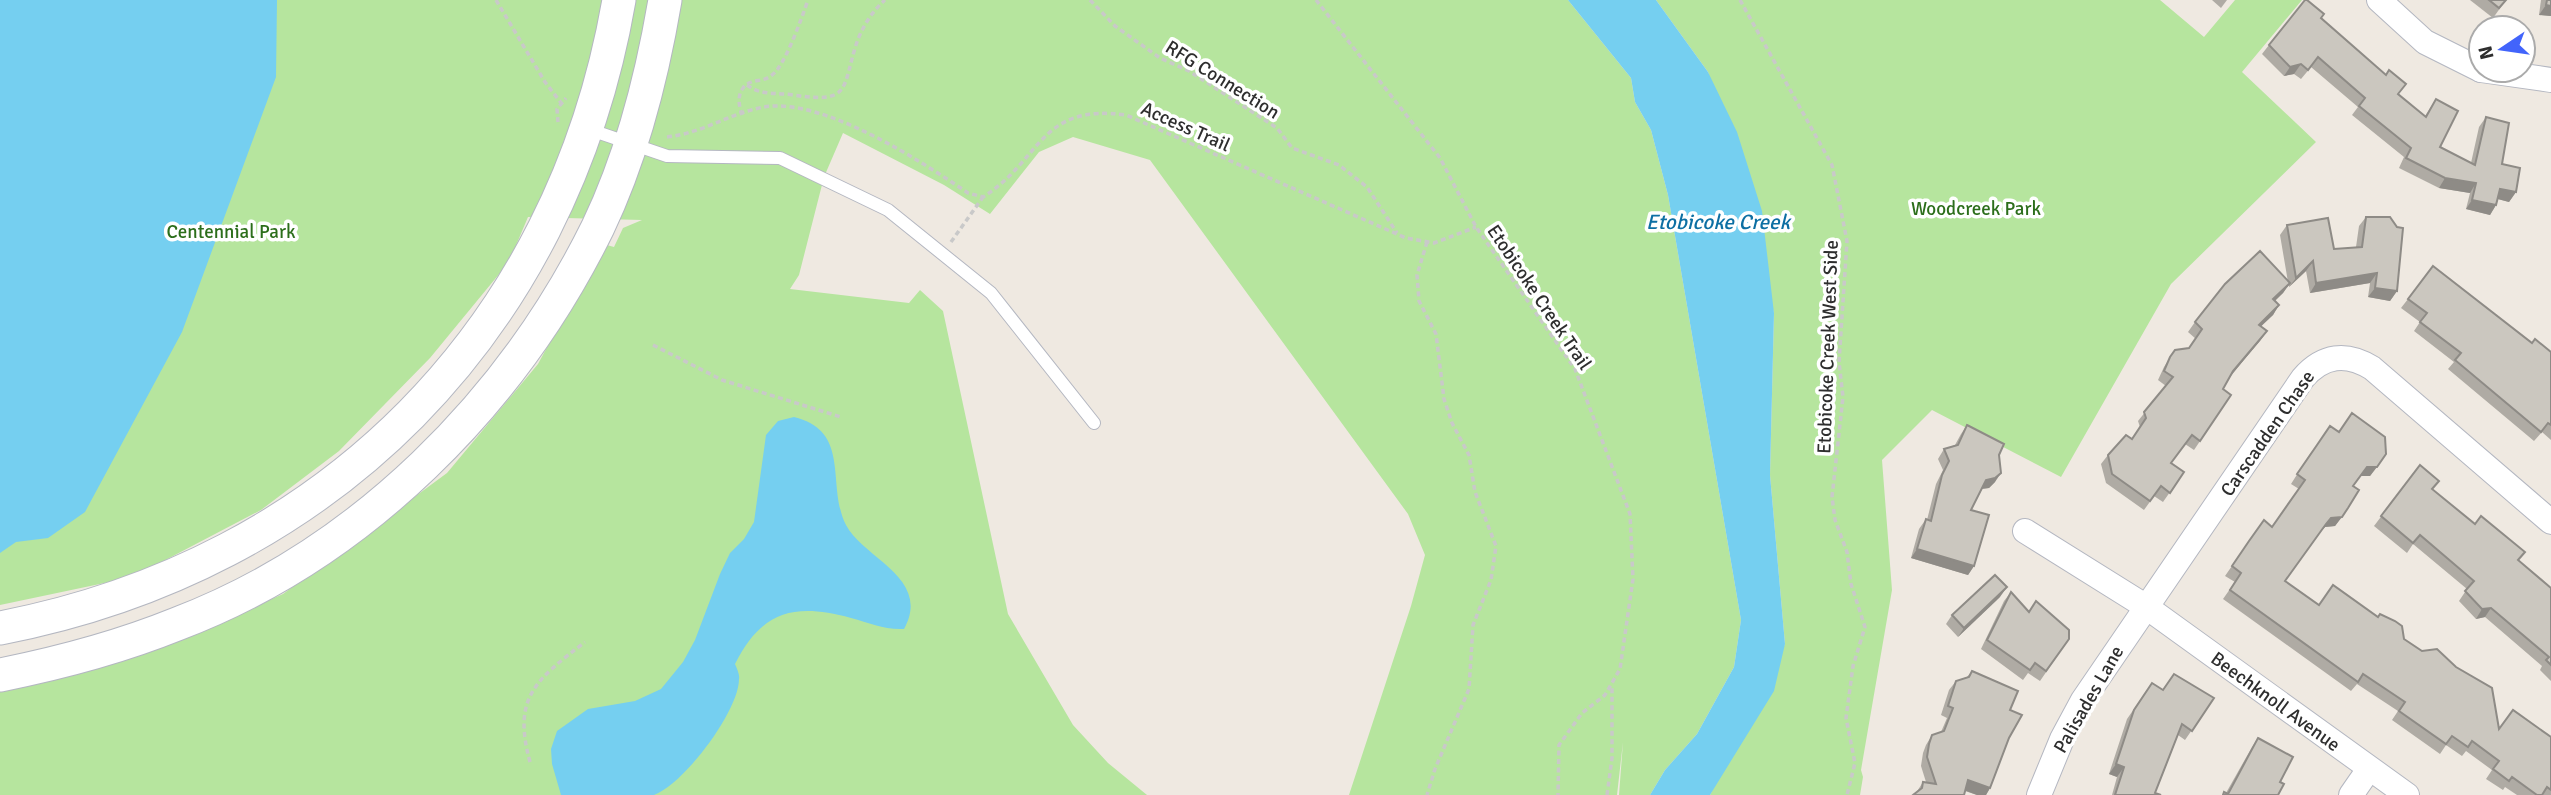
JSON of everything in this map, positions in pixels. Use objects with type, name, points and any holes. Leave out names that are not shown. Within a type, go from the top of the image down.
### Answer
[{"type":"street","points":[[0,628],[52,618],[106,602],[206,562],[278,522],[365,458],[457,362],[499,306],[533,252],[566,186],[573,127],[612,40],[619,0]]},
{"type":"street","points":[[0,675],[54,664],[179,624],[272,578],[356,524],[452,438],[531,341],[571,277],[598,226],[631,143],[657,46],[665,0]]},
{"type":"street","points":[[2379,0],[2425,42],[2467,63]]},
{"type":"street","name":"Carscadden Chase","points":[[2145,606],[2303,378],[2317,364],[2335,357],[2355,358],[2372,368],[2551,522]]},
{"type":"street","name":"Beechknoll Avenue","points":[[2025,531],[2145,606],[2407,795]]},
{"type":"street","name":"Palisades Lane","points":[[2039,795],[2062,739],[2082,700],[2145,606]]},
{"type":"street","points":[[2350,795],[2369,769]]},
{"type":"lane","points":[[573,127],[667,156],[780,158],[888,210],[991,293],[1094,423]]},
{"type":"path","points":[[496,0],[561,103],[573,127]]},
{"type":"path","points":[[742,115],[738,103],[742,89],[751,82],[766,81],[777,72],[808,0]]},
{"type":"path","points":[[747,85],[757,92],[811,99],[842,90],[848,83],[855,46],[866,23],[885,0]]},
{"type":"path","name":"RFG Connection","points":[[1090,0],[1115,26],[1160,58],[1189,71],[1277,128],[1292,148],[1339,165],[1367,187],[1399,235]]},
{"type":"path","name":"Etobicoke Creek Trail","points":[[1316,0],[1440,158],[1476,227],[1575,369],[1630,514],[1633,579],[1620,669],[1605,695],[1567,730],[1559,745],[1558,795]]},
{"type":"path","name":"Etobicoke Creek West Side","points":[[1740,0],[1832,165],[1847,241],[1839,362],[1843,397],[1832,497],[1835,520],[1847,552],[1851,584],[1865,627],[1853,666],[1846,718],[1855,763],[1847,795]]},
{"type":"path","points":[[561,103],[556,115],[573,127]]},
{"type":"path","points":[[631,143],[692,134],[773,106],[839,120],[968,192],[983,197]]},
{"type":"path","name":"Access Trail","points":[[944,253],[983,197],[1061,122],[1080,113],[1100,111],[1126,115],[1399,235],[1434,243],[1476,227]]},
{"type":"path","points":[[1427,242],[1417,275],[1419,301],[1436,334],[1444,399],[1452,423],[1469,455],[1475,492],[1496,546],[1491,580],[1473,625],[1469,689],[1435,769],[1427,795]]},
{"type":"path","points":[[653,345],[722,380],[841,417]]},
{"type":"path","points":[[530,762],[524,741],[526,700],[541,676],[585,642]]},
{"type":"path","points":[[1607,795],[1612,758],[1612,682]]},
{"type":"green space","name":"Centennial Park","points":[[0,0],[1568,0],[1631,78],[1635,102],[1651,130],[1668,195],[1741,620],[1734,667],[1697,734],[1665,770],[1650,795],[1619,795],[1623,742],[1617,795],[1349,795],[1425,555],[1408,514],[1150,160],[1073,137],[1039,152],[990,214],[944,185],[843,133],[824,177],[799,275],[790,289],[909,303],[920,290],[943,311],[1008,614],[1073,725],[1108,763],[1147,795],[0,795],[0,688],[171,643],[283,594],[447,473],[538,364],[603,244],[614,247],[623,228],[642,220],[528,217],[509,262],[430,358],[339,451],[261,510],[133,577],[0,605]]},
{"type":"green space","name":"Woodcreek Park","points":[[1656,0],[2160,0],[2204,37],[2235,0],[2302,0],[2242,72],[2316,142],[2171,284],[2061,477],[1932,410],[1882,460],[1892,590],[1861,770],[1863,777],[1860,795],[1710,795],[1785,644],[1770,475],[1774,313],[1708,72]]},
{"type":"water","points":[[0,0],[277,0],[276,77],[182,332],[85,512],[48,538],[16,542],[0,553]]},
{"type":"water","name":"Etobicoke Creek","points":[[1568,0],[1656,0],[1708,72],[1737,132],[1762,211],[1774,313],[1770,475],[1785,644],[1774,691],[1710,795],[1650,795],[1665,770],[1697,734],[1734,667],[1741,620],[1668,195],[1651,130],[1635,102],[1631,78]]},
{"type":"water","points":[[794,417],[812,424],[824,434],[831,447],[840,510],[846,525],[903,583],[909,596],[910,611],[904,629],[883,627],[831,613],[813,611],[782,615],[757,632],[745,646],[735,664],[739,677],[737,693],[730,709],[708,745],[680,777],[654,795],[561,795],[552,764],[551,749],[557,731],[588,709],[635,701],[661,689],[683,662],[695,640],[730,553],[744,539],[754,522],[766,435],[778,421]]},
{"type":"building","points":[[2305,0],[2324,14],[2321,18],[2386,75],[2389,70],[2406,84],[2398,94],[2426,117],[2436,99],[2458,111],[2440,147],[2475,165],[2486,117],[2509,123],[2502,164],[2520,168],[2516,192],[2500,189],[2496,205],[2472,200],[2476,183],[2445,178],[2406,158],[2411,148],[2359,106],[2365,98],[2318,57],[2308,70],[2301,64],[2290,67],[2269,45]]},
{"type":"building","points":[[2489,0],[2506,0],[2499,8]]},
{"type":"building","points":[[2366,217],[2390,217],[2397,227],[2403,228],[2397,291],[2375,288],[2377,273],[2316,283],[2313,261],[2296,278],[2287,225],[2328,218],[2334,249],[2362,247]]},
{"type":"building","points":[[2260,251],[2290,283],[2273,299],[2279,305],[2259,325],[2267,331],[2233,371],[2223,389],[2231,395],[2200,441],[2192,435],[2171,463],[2184,472],[2170,493],[2161,486],[2150,501],[2112,474],[2108,455],[2126,435],[2132,439],[2146,418],[2144,412],[2173,377],[2164,371],[2175,350],[2189,348],[2202,329],[2195,322],[2225,284]]},
{"type":"building","points":[[2433,266],[2532,343],[2535,339],[2551,352],[2551,425],[2548,423],[2541,432],[2455,360],[2461,353],[2420,322],[2427,313],[2408,299]]},
{"type":"building","points":[[2352,413],[2385,437],[2386,454],[2377,467],[2367,467],[2353,486],[2359,490],[2342,517],[2331,518],[2285,581],[2319,605],[2333,585],[2378,617],[2380,614],[2395,621],[2402,626],[2404,639],[2422,651],[2437,649],[2456,667],[2492,688],[2499,729],[2513,710],[2551,737],[2551,790],[2547,787],[2542,795],[2537,795],[2512,777],[2509,781],[2493,769],[2499,761],[2472,741],[2468,747],[2452,736],[2446,744],[2399,711],[2405,702],[2363,674],[2358,682],[2230,590],[2241,573],[2232,566],[2249,541],[2264,520],[2272,527],[2305,480],[2297,474],[2330,426],[2339,432]]},
{"type":"building","points":[[1967,425],[2004,444],[1999,455],[2001,473],[1986,480],[1971,510],[1989,515],[1974,566],[1917,549],[1926,519],[1931,521],[1942,475],[1949,461],[1944,449],[1958,445]]},
{"type":"building","points":[[2420,465],[2439,481],[2432,489],[2475,524],[2481,516],[2525,552],[2518,560],[2551,588],[2551,665],[2546,660],[2549,657],[2491,608],[2482,609],[2465,591],[2474,581],[2420,535],[2413,543],[2381,516]]},
{"type":"building","points":[[1995,575],[2007,587],[1964,628],[1952,615]]},
{"type":"building","points":[[2011,592],[2029,612],[2036,601],[2069,630],[2069,639],[2046,671],[2035,663],[2030,670],[1987,640]]},
{"type":"building","points":[[1972,671],[2018,691],[2010,710],[2022,715],[2009,738],[1990,788],[1968,780],[1964,795],[1913,795],[1922,788],[1923,782],[1936,784],[1927,757],[1929,744],[1932,735],[1944,731],[1953,708],[1948,706],[1956,681],[1969,677]]},
{"type":"building","points":[[2174,674],[2214,698],[2192,731],[2182,724],[2155,793],[2161,795],[2115,795],[2124,767],[2116,764],[2134,710],[2152,683],[2163,690]]},
{"type":"building","points":[[2258,738],[2293,757],[2280,782],[2284,784],[2278,795],[2223,795],[2224,792],[2228,794]]}]
